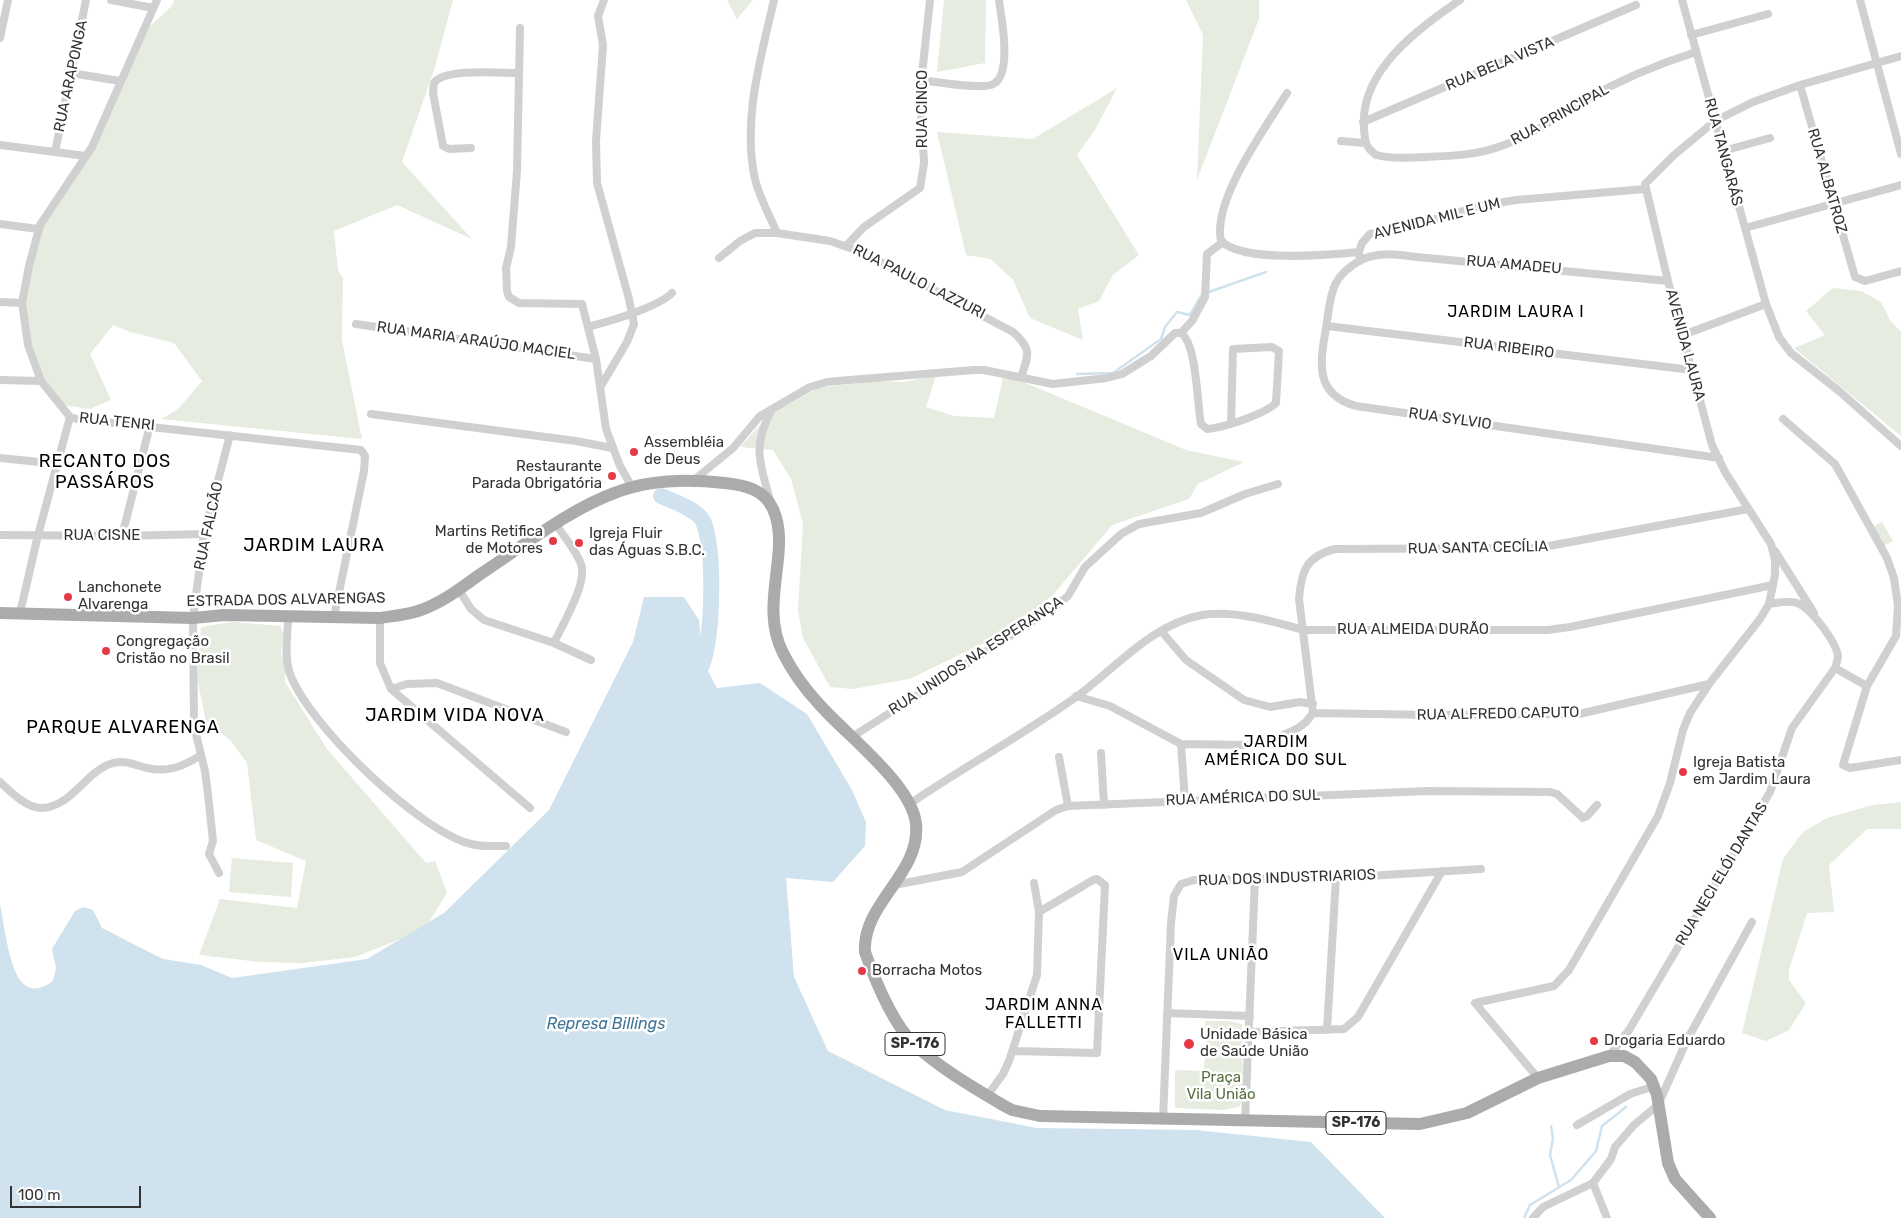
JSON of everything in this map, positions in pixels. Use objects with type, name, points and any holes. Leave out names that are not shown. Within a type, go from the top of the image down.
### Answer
[{"type":"main road","name":"ESTRADA DOS ALVARENGAS","points":[[0,613],[193,618],[224,615],[380,618],[418,611],[438,603],[556,524],[602,498],[632,487],[694,480],[743,485],[754,489],[765,498],[772,508],[778,526],[772,603],[774,624],[782,653],[819,704],[852,737],[911,803]]},
{"type":"main road","name":"SP-176","points":[[911,803],[916,821],[915,846],[894,885],[866,928],[865,952],[900,1026],[912,1042],[987,1096],[1012,1110],[1040,1116],[1420,1124],[1467,1113],[1538,1078],[1609,1056],[1624,1056],[1635,1062],[1648,1074],[1655,1086],[1668,1162],[1675,1179],[1710,1218]]},
{"type":"main road","name":"SP-176","points":[[1694,1201],[1721,1218]]},
{"type":"street","points":[[0,38],[8,0]]},
{"type":"street","name":"RUA ARAPONGA","points":[[55,152],[86,0]]},
{"type":"street","points":[[111,0],[152,8]]},
{"type":"street","name":"RUA TENRI","points":[[157,0],[86,156],[38,229],[22,303],[26,338],[41,380],[70,417],[96,422],[150,425],[356,448],[364,452],[364,471],[334,618]]},
{"type":"street","points":[[600,386],[632,332],[634,324],[597,183],[596,141],[603,45],[598,16],[604,0]]},
{"type":"street","points":[[774,0],[752,113],[751,149],[755,181],[777,233]]},
{"type":"street","name":"RUA CINCO","points":[[846,246],[864,227],[920,188],[924,163],[921,80],[930,0]]},
{"type":"street","points":[[921,80],[991,85],[1000,78],[1004,64],[1004,42],[999,0]]},
{"type":"street","points":[[1341,142],[1365,143],[1363,112],[1372,85],[1404,43],[1449,3],[1460,0]]},
{"type":"street","name":"RUA TANGARÁS","points":[[1682,0],[1766,304],[1779,337],[1790,353],[1839,391],[1901,446]]},
{"type":"street","points":[[1860,0],[1901,154]]},
{"type":"street","name":"RUA BELA VISTA","points":[[1363,122],[1636,5]]},
{"type":"street","points":[[1691,35],[1768,14]]},
{"type":"street","points":[[520,28],[517,74],[519,122],[517,171],[511,247],[506,268],[506,291],[509,297],[519,303],[582,304],[596,359],[603,412],[612,448],[632,487]]},
{"type":"street","name":"RUA PRINCIPAL","points":[[1365,143],[1372,152],[1381,156],[1445,156],[1485,151],[1503,146],[1538,129],[1589,98],[1651,66],[1696,52]]},
{"type":"street","points":[[1645,189],[1648,180],[1653,174],[1715,120],[1753,102],[1800,85],[1901,56]]},
{"type":"street","points":[[71,73],[120,82]]},
{"type":"street","points":[[471,148],[449,149],[443,146],[433,93],[434,83],[438,78],[458,74],[517,74]]},
{"type":"street","name":"RUA ALBATROZ","points":[[1800,85],[1855,277],[1865,282],[1901,271]]},
{"type":"street","points":[[1182,333],[1192,321],[1205,297],[1207,254],[1222,242],[1221,218],[1238,173],[1287,93]]},
{"type":"street","points":[[1723,151],[1770,138]]},
{"type":"street","points":[[0,145],[86,156]]},
{"type":"street","points":[[1745,228],[1901,185]]},
{"type":"street","name":"AVENIDA MIL E UM","points":[[1360,261],[1358,252],[1362,243],[1370,234],[1426,222],[1480,206],[1516,200],[1645,189]]},
{"type":"street","name":"AVENIDA LAURA","points":[[1645,189],[1712,445],[1748,509],[1771,544],[1775,560],[1769,604]]},
{"type":"street","points":[[0,224],[38,229]]},
{"type":"street","name":"RUA PAULO LAZZURI","points":[[719,258],[745,238],[755,233],[806,236],[846,246],[888,265],[1013,332],[1026,345],[1028,352],[1021,377]]},
{"type":"street","name":"AVENIDA MIL E UM","points":[[1222,242],[1236,249],[1265,254],[1322,256],[1358,252]]},
{"type":"street","name":"RUA AMADEU","points":[[1360,261],[1377,255],[1390,255],[1556,269],[1668,281]]},
{"type":"street","name":"RUA SYLVIO","points":[[1360,261],[1343,272],[1332,289],[1321,358],[1322,376],[1329,388],[1347,404],[1718,458]]},
{"type":"street","points":[[588,327],[631,314],[666,298],[672,293]]},
{"type":"street","points":[[0,302],[22,303]]},
{"type":"street","points":[[1683,334],[1766,304]]},
{"type":"street","name":"RUA MARIA ARAÚJO MACIEL","points":[[356,324],[596,359]]},
{"type":"street","name":"RUA RIBEIRO","points":[[1326,326],[1692,370]]},
{"type":"street","points":[[694,480],[733,448],[760,416],[796,394],[827,382],[962,370],[994,372],[1064,384],[1116,376],[1150,356],[1175,333],[1182,333],[1188,339],[1193,354],[1201,424],[1210,429],[1231,423],[1269,409],[1276,403],[1279,352],[1272,347],[1233,348],[1231,423]]},
{"type":"street","points":[[0,380],[41,380]]},
{"type":"street","points":[[772,409],[761,430],[758,444],[772,508]]},
{"type":"street","points":[[371,414],[576,441],[612,448]]},
{"type":"street","points":[[20,613],[38,536],[59,464],[70,417]]},
{"type":"street","points":[[1783,418],[1835,464],[1887,558],[1894,578],[1898,606],[1896,636],[1867,686],[1842,762],[1844,767],[1850,768],[1901,760]]},
{"type":"street","points":[[122,536],[150,425]]},
{"type":"street","name":"RUA FALCÃO","points":[[220,873],[209,854],[213,841],[206,770],[194,726],[193,618],[204,534],[230,435]]},
{"type":"street","points":[[0,458],[59,464]]},
{"type":"street","name":"RUA UNIDOS NA ESPERANÇA","points":[[852,737],[1052,609],[1068,596],[1085,568],[1121,534],[1139,524],[1201,513],[1245,494],[1278,484]]},
{"type":"street","name":"RUA SANTA CECÍLIA","points":[[1313,713],[1299,599],[1302,577],[1312,559],[1327,551],[1335,549],[1542,548],[1748,509]]},
{"type":"street","points":[[554,644],[578,593],[583,573],[578,559],[556,524]]},
{"type":"street","name":"RUA CISNE","points":[[0,535],[122,536],[204,534]]},
{"type":"street","points":[[1771,544],[1834,647],[1836,664],[1867,686]]},
{"type":"street","name":"RUA ALMEIDA DURÃO","points":[[911,803],[1076,696],[1126,656],[1180,622],[1215,614],[1266,619],[1303,630],[1548,630],[1773,585]]},
{"type":"street","points":[[458,590],[471,609],[484,620],[554,644],[591,660]]},
{"type":"street","points":[[1538,1078],[1475,1002],[1554,986],[1569,970],[1658,816],[1670,783],[1683,730],[1690,713],[1709,684],[1749,635],[1769,604],[1795,603],[1801,605],[1818,622]]},
{"type":"street","points":[[288,617],[288,663],[294,681],[323,723],[355,760],[416,813],[444,832],[471,844],[485,847],[506,846]]},
{"type":"street","points":[[380,618],[380,663],[391,689],[530,808]]},
{"type":"street","points":[[1162,632],[1186,660],[1244,700],[1270,707],[1300,702],[1313,704]]},
{"type":"street","name":"RUA NECI ELÓI DANTAS","points":[[1609,1056],[1629,1030],[1770,792],[1792,728],[1836,664]]},
{"type":"street","points":[[391,689],[407,684],[437,683],[566,732]]},
{"type":"street","name":"RUA ALFREDO CAPUTO","points":[[1313,713],[1434,715],[1579,714],[1709,684]]},
{"type":"street","points":[[1076,696],[1110,706],[1182,744],[1249,745],[1271,742],[1298,728],[1313,713]]},
{"type":"street","points":[[1182,744],[1185,800]]},
{"type":"street","points":[[1101,753],[1104,805]]},
{"type":"street","points":[[0,782],[28,804],[40,808],[49,807],[59,803],[102,768],[111,764],[127,762],[152,769],[171,769],[201,755]]},
{"type":"street","points":[[1059,757],[1068,806]]},
{"type":"street","name":"RUA AMÉRICA DO SUL","points":[[894,885],[962,872],[1056,810],[1068,806],[1428,791],[1550,792],[1557,794],[1583,818],[1597,804]]},
{"type":"street","name":"RUA DOS INDUSTRIARIOS","points":[[1163,1119],[1171,923],[1176,890],[1187,881],[1255,878],[1336,878],[1481,869]]},
{"type":"street","points":[[1250,1032],[1344,1029],[1358,1017],[1442,871]]},
{"type":"street","points":[[1245,1121],[1255,878]]},
{"type":"street","points":[[1327,1030],[1336,878]]},
{"type":"street","points":[[1013,1051],[1097,1053],[1105,885],[1102,881],[1093,880],[1039,912]]},
{"type":"street","points":[[987,1096],[1003,1074],[1013,1051],[1037,975],[1039,912],[1034,884]]},
{"type":"street","points":[[1533,1218],[1543,1207],[1592,1183],[1611,1159],[1615,1147],[1634,1125],[1658,1105],[1687,1040],[1752,922]]},
{"type":"street","points":[[1168,1013],[1250,1016]]},
{"type":"street","points":[[1577,1125],[1630,1094],[1655,1086]]},
{"type":"street","points":[[1592,1183],[1607,1218]]},
{"type":"green space","points":[[174,0],[453,0],[435,67],[402,162],[472,239],[397,205],[334,231],[338,271],[343,278],[342,340],[362,439],[161,419],[178,409],[202,381],[174,343],[130,332],[113,325],[90,354],[111,400],[90,409],[63,405],[44,379],[27,330],[24,303],[41,228],[91,154],[150,26],[172,6]]},
{"type":"green space","points":[[727,0],[753,0],[737,19]]},
{"type":"green space","points":[[944,0],[986,0],[985,63],[937,72]]},
{"type":"green space","points":[[1186,0],[1259,0],[1259,19],[1197,180],[1203,35]]},
{"type":"green space","points":[[1117,88],[1095,130],[1077,155],[1139,255],[1113,275],[1099,301],[1078,309],[1083,340],[1030,318],[1013,280],[991,259],[966,255],[937,132],[1033,139]]},
{"type":"green space","points":[[1833,288],[1861,291],[1881,302],[1890,320],[1901,332],[1901,436],[1794,348],[1825,335],[1806,311]]},
{"type":"green space","points":[[936,376],[926,407],[954,416],[994,418],[1003,378],[1016,379],[1186,450],[1244,462],[1198,484],[1189,499],[1112,525],[1053,595],[997,637],[909,679],[853,689],[830,687],[803,638],[798,610],[803,524],[791,479],[773,450],[740,447],[770,414],[818,388],[875,381],[903,382]]},
{"type":"green space","points":[[1882,522],[1893,541],[1884,546],[1873,527]]},
{"type":"green space","points":[[233,622],[281,626],[283,634],[281,655],[285,661],[285,682],[327,749],[426,863],[435,861],[447,893],[429,922],[401,939],[355,957],[303,963],[260,962],[199,955],[220,899],[297,908],[306,861],[256,840],[247,763],[230,740],[206,721],[197,678],[201,627]]},
{"type":"green space","points":[[1901,802],[1901,829],[1867,829],[1829,865],[1834,912],[1807,913],[1789,970],[1789,980],[1806,1003],[1789,1030],[1766,1041],[1742,1033],[1783,859],[1803,832],[1827,818],[1873,805]]},
{"type":"green space","points":[[232,858],[293,863],[291,897],[229,892]]},
{"type":"green space","name":"Praça Vila União","points":[[1205,1021],[1228,1021],[1242,1024],[1243,1099],[1239,1107],[1223,1110],[1175,1108],[1175,1070],[1203,1071],[1207,1049]]},
{"type":"water","name":"Represa Billings","points":[[644,597],[684,597],[699,620],[703,662],[717,688],[760,683],[807,714],[852,790],[866,822],[865,846],[833,882],[786,878],[794,977],[828,1051],[945,1110],[1037,1128],[1196,1130],[1311,1142],[1385,1218],[0,1218],[0,904],[11,960],[19,979],[25,985],[32,988],[43,987],[53,981],[56,968],[52,949],[75,911],[83,907],[93,910],[102,928],[163,959],[201,965],[232,978],[367,959],[444,913],[549,810],[633,642]]},
{"type":"waterway","points":[[1206,293],[1266,272]]},
{"type":"waterway","points":[[1077,374],[1113,373],[1161,339],[1165,327],[1177,312],[1190,315],[1201,296]]},
{"type":"waterway","points":[[661,496],[684,506],[700,517],[707,534],[711,570],[711,612],[703,662],[693,682]]},
{"type":"waterway","points":[[1524,1218],[1530,1205],[1571,1180],[1596,1151],[1602,1126],[1626,1107]]},
{"type":"waterway","points":[[1551,1126],[1553,1139],[1550,1155],[1559,1187]]},
{"type":"place","name":"Assembléia de Deus","points":[[634,452]]},
{"type":"place","name":"Restaurante Parada Obrigatória","points":[[612,476]]},
{"type":"place","name":"Martins Retifica de Motores","points":[[553,541]]},
{"type":"place","name":"Igreja Fluir das Águas S.B.C.","points":[[579,543]]},
{"type":"place","name":"Lanchonete Alvarenga","points":[[68,597]]},
{"type":"place","name":"Congregação Cristão no Brasil","points":[[106,651]]},
{"type":"place","name":"Igreja Batista em Jardim Laura","points":[[1683,772]]},
{"type":"place","name":"Borracha Motos","points":[[862,971]]},
{"type":"place","name":"Drogaria Eduardo","points":[[1594,1041]]},
{"type":"place","name":"Unidade Básica de Saúde União","points":[[1189,1044]]},
{"type":"district","name":"JARDIM LAURA I","points":[[1516,312]]},
{"type":"district","name":"RECANTO DOS PASSÁROS","points":[[105,472]]},
{"type":"district","name":"JARDIM LAURA","points":[[314,546]]},
{"type":"district","name":"JARDIM VIDA NOVA","points":[[455,716]]},
{"type":"district","name":"PARQUE ALVARENGA","points":[[123,728]]},
{"type":"district","name":"JARDIM AMÉRICA DO SUL","points":[[1276,751]]},
{"type":"district","name":"VILA UNIÃO","points":[[1221,955]]},
{"type":"district","name":"JARDIM ANNA FALLETTI","points":[[1044,1014]]}]
